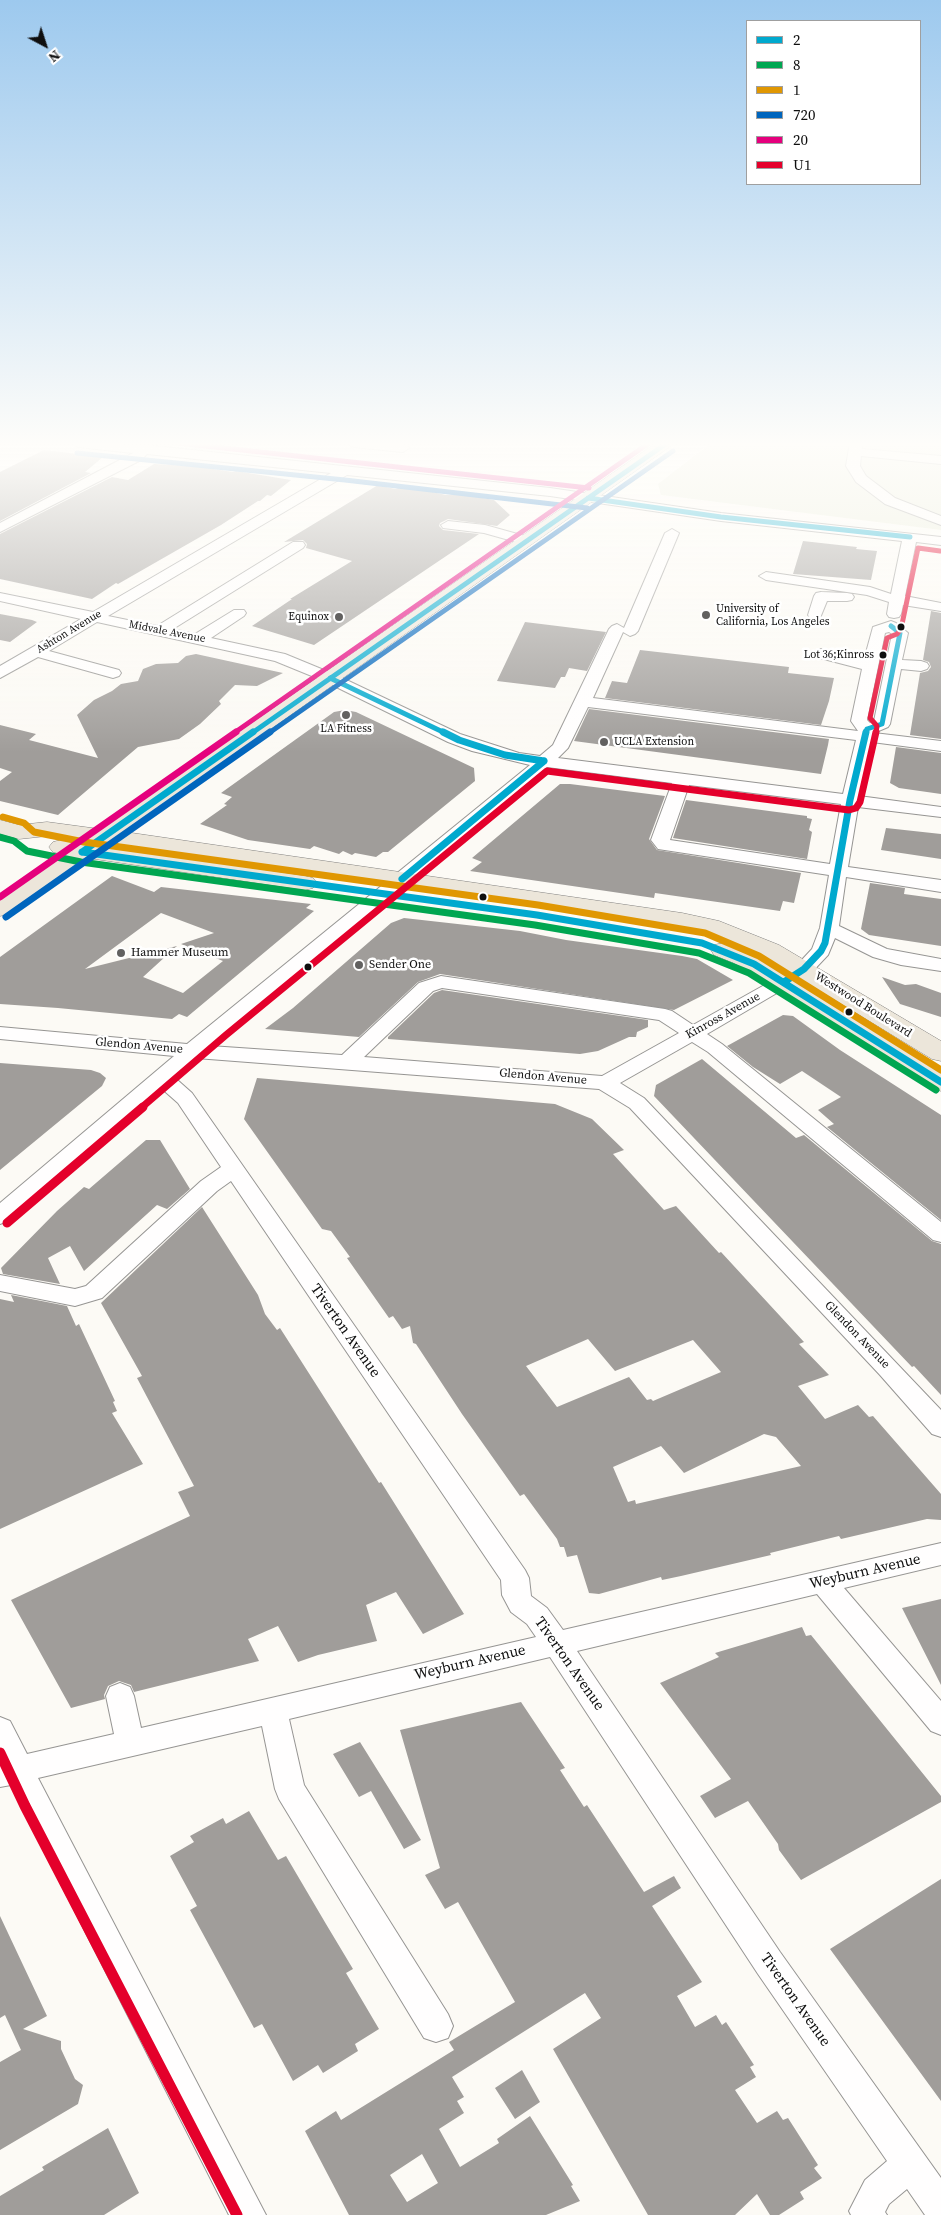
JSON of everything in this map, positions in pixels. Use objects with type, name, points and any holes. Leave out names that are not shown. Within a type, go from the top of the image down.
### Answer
[{"type":"main road","points":[[0,909],[518,546]]},
{"type":"main road","name":"Westwood Boulevard","points":[[9,829],[47,829],[105,835],[682,920],[710,926],[770,950],[794,976],[941,1082]]},
{"type":"main road","name":"Westwood Boulevard","points":[[9,829],[30,841],[82,852],[537,915],[693,940],[794,976],[941,1053]]},
{"type":"street","name":"Ashton Avenue","points":[[0,673],[216,546]]},
{"type":"street","points":[[160,631],[296,546]]},
{"type":"street","points":[[0,1216],[32,1186],[191,1051],[560,748],[665,546]]},
{"type":"street","points":[[828,745],[865,738],[882,724],[900,632],[891,626],[890,599],[907,546]]},
{"type":"street","points":[[766,576],[870,591],[890,599]]},
{"type":"street","points":[[815,616],[821,596],[890,599],[941,607]]},
{"type":"street","name":"Midvale Avenue","points":[[0,597],[280,658],[330,678],[459,740],[505,755],[682,780],[941,812]]},
{"type":"street","points":[[198,639],[239,613]]},
{"type":"street","name":"Kinross Avenue","points":[[605,1083],[692,1032],[794,976],[821,951],[829,928],[850,800],[865,738],[859,721],[870,666],[878,630],[891,626]]},
{"type":"street","points":[[35,652],[113,673]]},
{"type":"street","points":[[821,654],[870,666]]},
{"type":"street","points":[[895,664],[921,666]]},
{"type":"street","points":[[583,702],[941,746]]},
{"type":"street","points":[[682,780],[660,840],[664,845],[941,886]]},
{"type":"street","points":[[829,928],[880,952],[900,959],[941,965]]},
{"type":"street","points":[[347,1062],[426,987],[441,982],[665,1015],[715,1048],[941,1234]]},
{"type":"street","name":"Glendon Avenue","points":[[0,1033],[191,1051],[577,1079],[605,1083],[637,1103],[890,1370],[941,1427]]},
{"type":"street","name":"Tiverton Avenue","points":[[162,1077],[185,1098],[515,1578],[516,1595],[521,1604],[537,1616],[557,1644],[747,1930],[941,2208]]},
{"type":"street","points":[[0,1283],[74,1298],[94,1292],[209,1186],[233,1169]]},
{"type":"street","name":"Weyburn Avenue","points":[[9,1771],[941,1554]]},
{"type":"street","points":[[824,1582],[941,1722]]},
{"type":"street","points":[[120,1696],[130,1743]]},
{"type":"street","points":[[273,1710],[290,1790],[436,2026]]},
{"type":"street","points":[[0,1730],[9,1771],[248,2215]]},
{"type":"street","points":[[869,2215],[867,2211],[876,2192],[910,2164]]},
{"type":"building","points":[[0,546],[184,546],[118,584],[116,583],[92,599],[0,579]]},
{"type":"building","points":[[306,546],[461,546],[314,645],[252,626],[292,599],[290,599],[352,561],[306,548]]},
{"type":"building","points":[[801,546],[851,546],[857,547],[856,549],[877,551],[871,580],[793,574]]},
{"type":"building","points":[[931,611],[941,613],[941,739],[910,735],[920,673],[928,671],[931,667],[929,662],[923,660]]},
{"type":"building","points":[[0,614],[37,622],[10,642],[0,640]]},
{"type":"building","points":[[525,622],[606,632],[587,671],[569,668],[565,677],[561,677],[555,688],[497,681]]},
{"type":"building","points":[[640,650],[789,667],[788,673],[834,678],[821,725],[605,698],[612,681],[627,683]]},
{"type":"building","points":[[196,654],[283,673],[257,686],[235,685],[219,701],[221,704],[200,724],[179,739],[138,747],[58,815],[0,801],[0,781],[12,772],[0,768],[0,725],[36,734],[29,740],[98,758],[77,715],[94,700],[121,684],[138,681],[143,669],[156,664],[178,663],[186,656]]},
{"type":"building","points":[[589,709],[829,739],[821,774],[574,741]]},
{"type":"building","points":[[345,710],[356,712],[474,768],[475,781],[388,852],[383,852],[376,857],[355,853],[352,855],[343,851],[339,854],[314,846],[310,849],[248,840],[200,824],[227,805],[224,804],[232,797],[221,793],[334,712]]},
{"type":"building","points":[[896,747],[941,753],[941,794],[899,788],[890,783]]},
{"type":"building","points":[[560,784],[665,796],[649,839],[657,850],[801,873],[794,903],[783,901],[780,911],[655,893],[654,898],[470,871],[482,862],[472,858]]},
{"type":"building","points":[[686,800],[807,816],[807,818],[812,819],[809,830],[812,832],[807,859],[673,838]]},
{"type":"building","points":[[886,828],[941,834],[941,859],[881,850]]},
{"type":"building","name":"Hammer Museum","points":[[112,876],[154,892],[161,887],[311,904],[306,908],[314,911],[187,1017],[179,1014],[172,1019],[0,1004],[0,957]],"holes":[[[161,913],[214,933],[181,944],[223,961],[183,993],[143,977],[177,946],[85,969]]]},
{"type":"building","points":[[870,883],[905,888],[904,894],[941,899],[941,946],[869,935],[861,929]]},
{"type":"building","points":[[404,918],[520,931],[566,940],[682,956],[697,959],[733,980],[674,1010],[440,974],[418,982],[359,1037],[265,1029],[293,1008],[391,923]]},
{"type":"building","points":[[882,977],[905,985],[916,984],[941,993],[941,1017],[900,1004]]},
{"type":"building","points":[[442,990],[648,1020],[648,1027],[637,1032],[636,1037],[629,1037],[598,1051],[580,1054],[388,1039],[434,993]]},
{"type":"building","points":[[783,1015],[793,1016],[840,1050],[941,1115],[941,1220],[827,1127],[834,1124],[818,1110],[841,1097],[802,1071],[780,1084],[753,1067],[727,1046]]},
{"type":"building","points":[[702,1059],[796,1138],[804,1135],[932,1241],[941,1244],[941,1395],[914,1366],[912,1367],[654,1096],[656,1085]]},
{"type":"building","points":[[0,1063],[91,1070],[100,1073],[106,1078],[102,1086],[0,1170]]},
{"type":"building","points":[[257,1078],[555,1104],[592,1119],[624,1150],[613,1154],[664,1210],[676,1206],[804,1342],[799,1344],[829,1375],[798,1386],[825,1419],[858,1405],[869,1417],[873,1416],[941,1494],[941,1520],[927,1519],[841,1539],[839,1536],[770,1553],[771,1555],[681,1576],[662,1580],[661,1577],[599,1594],[589,1593],[577,1555],[567,1557],[564,1547],[560,1547],[557,1539],[524,1494],[520,1496],[462,1414],[416,1344],[413,1343],[410,1326],[402,1329],[393,1316],[389,1318],[347,1258],[350,1257],[331,1231],[322,1229],[244,1119]],"holes":[[[588,1339],[615,1371],[693,1340],[721,1372],[653,1401],[651,1399],[647,1400],[629,1377],[557,1407],[526,1366]],[[764,1434],[776,1437],[801,1466],[636,1504],[635,1500],[628,1502],[613,1467],[661,1446],[684,1473]]]},
{"type":"building","points":[[146,1140],[160,1140],[190,1189],[167,1209],[157,1205],[84,1271],[70,1246],[48,1258],[60,1284],[3,1274],[1,1268],[57,1211],[84,1187],[89,1189]]},
{"type":"building","points":[[202,1207],[258,1295],[265,1314],[277,1330],[280,1328],[379,1483],[381,1482],[464,1614],[423,1634],[396,1592],[366,1605],[377,1641],[318,1655],[298,1662],[278,1626],[248,1639],[259,1661],[134,1692],[131,1685],[119,1681],[108,1686],[104,1695],[105,1699],[71,1708],[11,1600],[190,1516],[178,1492],[194,1486],[137,1378],[142,1376],[101,1303]]},
{"type":"building","points":[[11,1295],[67,1306],[76,1326],[79,1324],[115,1401],[113,1402],[117,1411],[112,1413],[143,1464],[0,1529],[0,1299],[14,1302]]},
{"type":"building","points":[[941,1599],[941,1685],[902,1608]]},
{"type":"building","points":[[802,1627],[806,1636],[811,1635],[941,1796],[941,1802],[801,1880],[779,1850],[778,1844],[748,1801],[715,1818],[700,1796],[731,1779],[660,1683],[719,1657],[715,1653]]},
{"type":"building","points":[[521,1702],[565,1768],[560,1770],[584,1807],[587,1805],[644,1892],[674,1876],[681,1888],[652,1906],[702,1982],[677,1996],[695,2027],[716,2015],[722,2025],[726,2022],[754,2065],[750,2067],[756,2077],[735,2090],[757,2123],[777,2111],[783,2120],[788,2118],[818,2165],[814,2168],[822,2178],[800,2192],[804,2199],[779,2215],[770,2215],[757,2194],[735,2215],[648,2215],[553,2049],[601,2018],[585,1993],[452,2077],[464,2097],[457,2101],[464,2113],[439,2129],[460,2167],[499,2143],[497,2139],[530,2116],[573,2185],[571,2186],[580,2201],[546,2215],[349,2215],[305,2131],[336,2111],[341,2120],[454,2050],[449,2042],[515,2002],[458,1902],[445,1909],[425,1875],[440,1868],[400,1730]],"holes":[[[422,2154],[438,2183],[407,2202],[390,2175]]]},
{"type":"building","points":[[360,1742],[421,1840],[404,1849],[371,1791],[359,1797],[333,1754]]},
{"type":"building","points":[[249,1811],[278,1860],[286,1856],[353,1969],[346,1973],[379,2029],[355,2044],[358,2051],[323,2073],[318,2065],[293,2081],[262,2024],[254,2028],[190,1910],[197,1906],[170,1856],[194,1842],[190,1836],[223,1818],[226,1824]]},
{"type":"building","points":[[941,1879],[941,2101],[830,1949]]},
{"type":"building","points":[[0,1916],[47,2016],[23,2029],[61,2041],[61,2049],[75,2079],[83,2085],[78,2104],[0,2150],[0,2062],[21,2050],[5,2015],[0,2018]]},
{"type":"building","points":[[522,2070],[540,2102],[515,2119],[495,2088]]},
{"type":"building","points":[[108,2128],[139,2193],[104,2215],[0,2215],[0,2196],[44,2170],[42,2167]]},
{"type":"transit line","name":"20","points":[[0,897],[501,546]]},
{"type":"transit line","name":"2","points":[[82,852],[519,546]]},
{"type":"transit line","name":"720","points":[[6,917],[536,546]]},
{"type":"transit line","name":"U1","points":[[7,1223],[226,1035],[547,771],[849,810],[856,808],[860,802],[876,738],[877,726],[870,718],[887,638],[897,634],[901,629],[918,548],[940,551]]},
{"type":"transit line","name":"2","points":[[867,729],[882,724],[900,633],[891,626]]},
{"type":"transit line","name":"2","points":[[330,678],[459,740],[505,755],[544,761]]},
{"type":"transit line","name":"2","points":[[784,982],[804,969],[821,951],[825,943],[850,800],[867,729]]},
{"type":"transit line","name":"2","points":[[402,879],[544,761]]},
{"type":"transit line","name":"1","points":[[3,817],[24,823],[34,832],[84,842],[538,905],[705,933],[759,956],[941,1070]]},
{"type":"transit line","name":"8","points":[[0,837],[14,841],[27,851],[81,862],[535,925],[699,953],[749,973],[936,1090]]},
{"type":"transit line","name":"2","points":[[82,852],[537,915],[702,943],[754,964],[941,1082]]},
{"type":"transit line","name":"U1","points":[[0,1753],[25,1806],[237,2215]]},
{"type":"place","name":"University of California, Los Angeles","points":[[706,615]]},
{"type":"place","name":"Equinox","points":[[339,617]]},
{"type":"place","name":"Lot 36;Kinross","points":[[883,655]]},
{"type":"place","name":"LA Fitness","points":[[346,715]]},
{"type":"place","name":"UCLA Extension","points":[[604,742]]},
{"type":"place","name":"Hammer Museum","points":[[121,953]]},
{"type":"place","name":"Sender One","points":[[359,965]]}]
